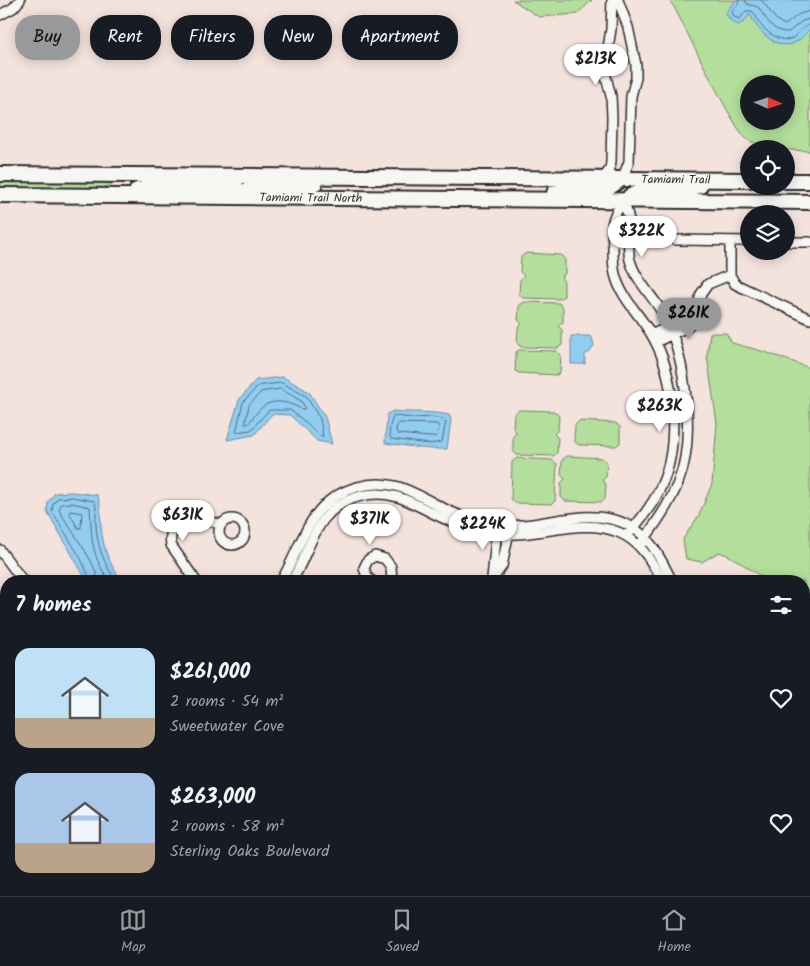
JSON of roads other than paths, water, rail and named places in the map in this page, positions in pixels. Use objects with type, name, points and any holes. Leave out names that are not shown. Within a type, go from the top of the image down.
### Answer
[{"type":"main road","name":"Tamiami Trail North","points":[[0,174],[603,179]]},
{"type":"main road","points":[[110,196],[157,186],[225,187],[235,184],[238,176]]},
{"type":"main road","points":[[239,197],[243,192],[252,188],[294,187],[366,178]]},
{"type":"main road","name":"Tamiami Trail","points":[[603,179],[740,180]]},
{"type":"main road","points":[[504,199],[577,190],[602,190],[622,179]]},
{"type":"main road","points":[[623,200],[641,191],[676,190],[731,180]]},
{"type":"main road","points":[[795,181],[810,181]]},
{"type":"main road","name":"Tamiami Trail North","points":[[0,195],[623,200]]},
{"type":"main road","name":"Tamiami Trail","points":[[623,200],[810,202]]},
{"type":"street","points":[[0,15],[13,8],[20,0]]},
{"type":"street","points":[[603,179],[610,169],[611,162],[611,96],[606,77],[606,61],[611,29],[612,0]]},
{"type":"street","points":[[618,0],[628,27],[636,65],[636,78],[630,96],[629,162],[622,179]]},
{"type":"street","points":[[623,200],[629,221],[630,260],[635,272],[669,325],[680,355],[687,438],[684,462],[678,483],[666,507],[639,546]]},
{"type":"street","points":[[623,200],[613,221],[615,274],[625,296],[654,339],[661,353],[668,381],[672,417],[672,442],[668,467],[662,485],[652,503],[630,532]]},
{"type":"street","points":[[676,240],[740,241]]},
{"type":"street","points":[[730,241],[730,275],[734,284],[810,319]]},
{"type":"street","points":[[795,242],[810,242]]},
{"type":"street","points":[[654,339],[673,335],[688,327],[694,320],[701,294],[708,284],[730,275]]},
{"type":"street","points":[[654,339],[669,325],[697,312]]},
{"type":"street","points":[[284,575],[293,560],[304,532],[316,512],[339,494],[357,487],[380,484],[399,487],[418,494],[452,512],[496,529]]},
{"type":"street","points":[[295,575],[319,524],[328,513],[360,496],[385,494],[396,496],[458,525],[545,532],[588,526],[630,532],[645,538],[669,575]]},
{"type":"street","points":[[192,575],[171,544],[171,534],[176,525],[184,521],[208,521],[221,525]]},
{"type":"street","points":[[491,575],[496,529]]},
{"type":"street","points":[[495,575],[502,566],[509,530]]},
{"type":"street","points":[[630,532],[639,546],[648,555],[659,575]]},
{"type":"street","points":[[0,550],[19,575]]},
{"type":"street","points":[[366,575],[364,568],[368,560],[375,556],[385,558],[391,566],[392,575]]},
{"type":"water","points":[[736,0],[810,0],[810,29],[802,38],[789,45],[775,42],[762,32],[750,14],[744,22],[738,25],[731,21],[726,14]]},
{"type":"water","points":[[571,336],[589,336],[592,338],[594,345],[590,352],[585,354],[585,364],[571,364]]},
{"type":"water","points":[[283,377],[309,392],[325,417],[332,444],[317,441],[290,415],[272,414],[254,435],[227,440],[239,400],[256,380]]},
{"type":"water","points":[[393,411],[449,415],[451,419],[447,449],[429,449],[385,443],[387,414]]},
{"type":"water","points":[[72,492],[97,495],[105,549],[118,575],[84,575],[47,511],[48,502],[55,493]]}]
